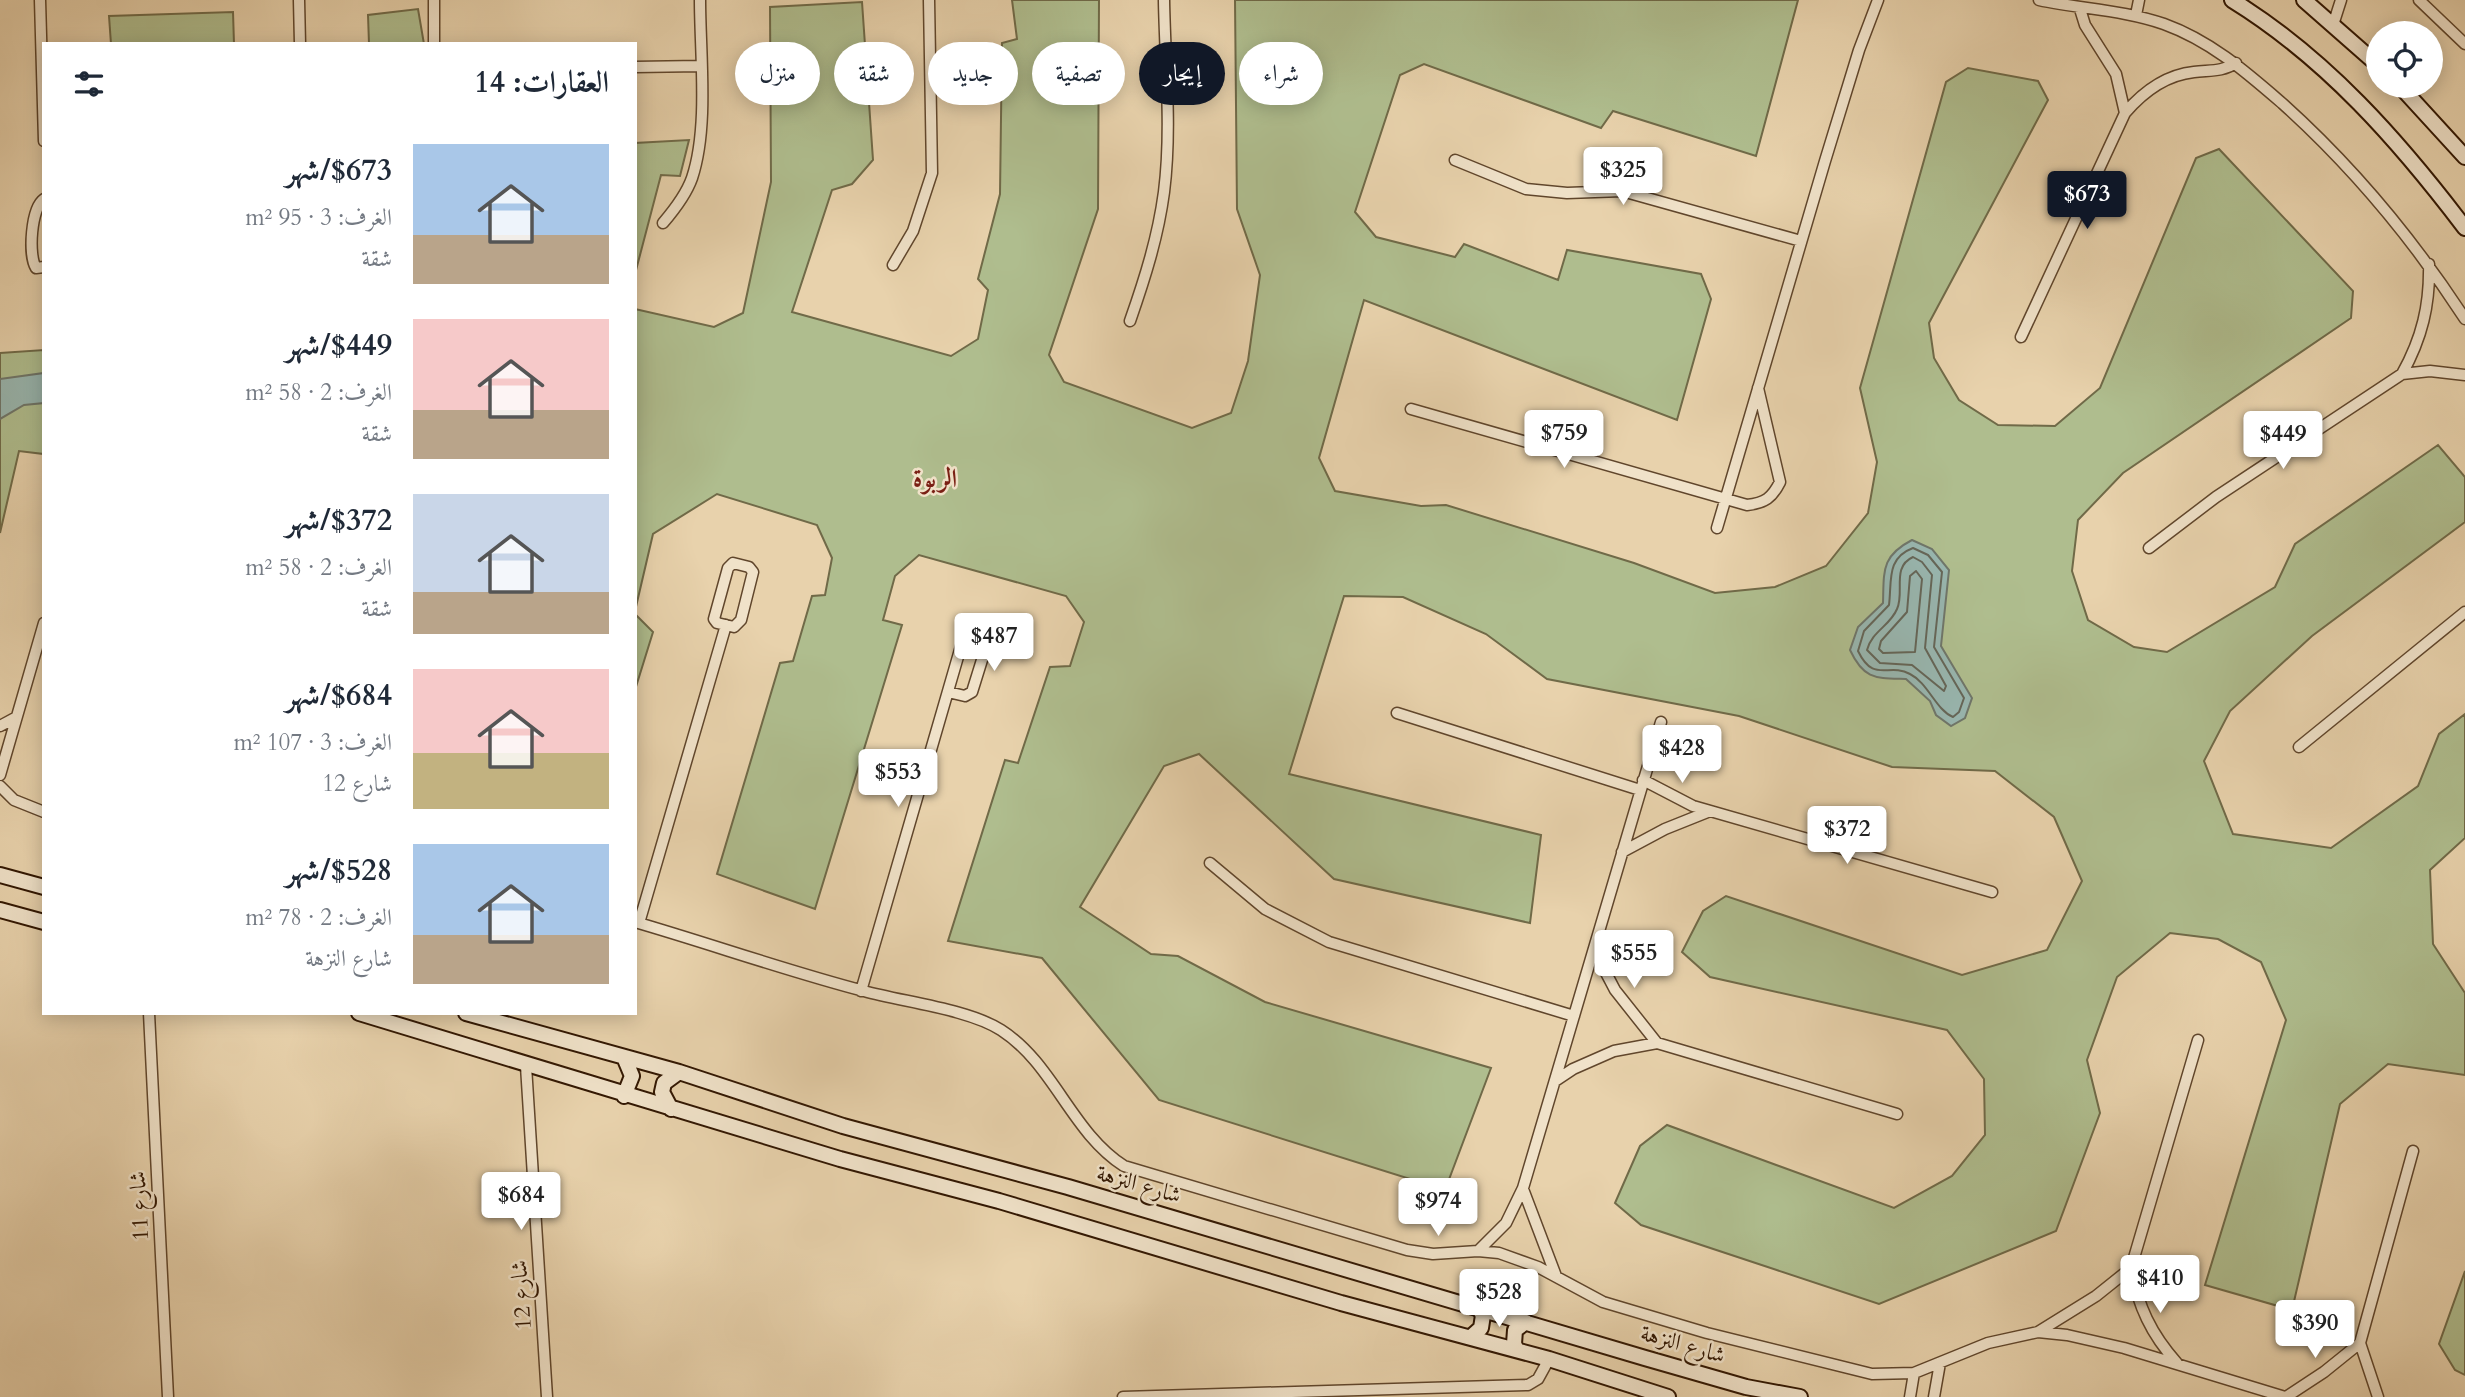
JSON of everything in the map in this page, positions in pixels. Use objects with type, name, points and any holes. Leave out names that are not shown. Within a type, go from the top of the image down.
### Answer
[{"type":"main road","points":[[2232,0],[2272,26],[2334,78],[2421,170],[2465,228]]},
{"type":"main road","points":[[2304,0],[2366,54]]},
{"type":"main road","points":[[2411,98],[2465,157]]},
{"type":"main road","points":[[0,875],[42,886]]},
{"type":"main road","points":[[0,910],[42,921]]},
{"type":"main road","points":[[365,1015],[624,1096],[840,1159],[999,1201],[1341,1303],[1549,1359],[1665,1397]]},
{"type":"main road","name":"شارع النزهة","points":[[473,1015],[679,1072],[843,1126],[1054,1183],[1746,1387],[1800,1397]]},
{"type":"main road","points":[[624,1057],[632,1076],[624,1096]]},
{"type":"main road","points":[[671,1109],[662,1092],[670,1075],[679,1072]]},
{"type":"main road","points":[[1471,1337],[1481,1328],[1483,1321],[1479,1309]]},
{"type":"main road","points":[[1517,1350],[1514,1343],[1515,1330],[1526,1322]]},
{"type":"street","points":[[40,0],[42,70]]},
{"type":"street","points":[[299,0],[300,42]]},
{"type":"street","points":[[434,0],[434,42]]},
{"type":"street","points":[[663,223],[685,191],[698,155],[700,0]]},
{"type":"street","points":[[893,265],[913,231],[932,173],[929,0]]},
{"type":"street","points":[[1130,321],[1157,234],[1164,190],[1167,144],[1164,0]]},
{"type":"street","points":[[1717,528],[1859,50],[1879,0]]},
{"type":"street","points":[[2039,0],[2080,9],[2136,15],[2185,33],[2236,63],[2352,172],[2429,264],[2465,319]]},
{"type":"street","points":[[2118,13],[2121,0]]},
{"type":"street","points":[[2136,15],[2139,0]]},
{"type":"street","points":[[2333,25],[2342,0]]},
{"type":"street","points":[[2419,0],[2465,44]]},
{"type":"street","points":[[2080,9],[2085,24],[2116,74],[2125,113]]},
{"type":"street","points":[[2021,337],[2125,113],[2139,97],[2174,76],[2217,71],[2236,63]]},
{"type":"street","points":[[637,67],[700,66]]},
{"type":"street","points":[[1455,160],[1526,189],[1567,193],[1622,191],[1801,241]]},
{"type":"street","points":[[42,201],[35,209],[32,260],[36,268],[42,267]]},
{"type":"street","points":[[2149,548],[2216,497],[2402,374],[2416,349],[2426,321],[2430,292],[2429,264]]},
{"type":"street","points":[[2402,374],[2430,371],[2465,375]]},
{"type":"street","points":[[1411,409],[1747,505],[1762,503],[1774,495],[1780,482],[1758,386]]},
{"type":"street","points":[[733,563],[750,567],[753,572],[741,620],[734,626],[726,625],[714,619],[728,568],[733,563]]},
{"type":"street","points":[[2299,747],[2465,612]]},
{"type":"street","points":[[726,625],[637,922],[862,991],[976,1019],[998,1028],[1033,1058],[1105,1154],[1124,1166],[1406,1250],[1433,1254],[1478,1251],[1519,1259],[1604,1302],[1707,1333],[1872,1374],[1914,1373],[1988,1343],[2038,1332],[2096,1296],[2132,1268]]},
{"type":"street","points":[[0,775],[42,630]]},
{"type":"street","points":[[862,991],[964,636],[982,642],[986,647],[972,692],[965,696],[948,692]]},
{"type":"street","points":[[1397,713],[1642,785],[1711,811],[1992,892]]},
{"type":"street","points":[[0,726],[15,718]]},
{"type":"street","points":[[1478,1251],[1506,1223],[1523,1188],[1661,722]]},
{"type":"street","points":[[0,786],[14,800],[42,811]]},
{"type":"street","points":[[1622,852],[1665,829],[1711,811]]},
{"type":"street","points":[[1210,863],[1265,909],[1329,942],[1574,1016]]},
{"type":"street","points":[[1594,950],[1621,999],[1657,1043]]},
{"type":"street","name":"شارع 11","points":[[149,1015],[168,1397]]},
{"type":"street","points":[[2179,1366],[2146,1321],[2136,1295],[2132,1268],[2198,1040]]},
{"type":"street","points":[[1555,1081],[1593,1059],[1624,1048],[1657,1043],[1897,1114]]},
{"type":"street","name":"شارع 12","points":[[526,1066],[547,1397]]},
{"type":"street","points":[[2378,1397],[2360,1343],[2413,1151]]},
{"type":"street","points":[[1523,1188],[1556,1276]]},
{"type":"street","points":[[2038,1332],[2096,1340],[2285,1397],[2324,1372],[2360,1343]]},
{"type":"street","points":[[1123,1397],[1528,1385],[1538,1379],[1549,1359]]},
{"type":"street","points":[[1934,1397],[1940,1363]]},
{"type":"street","points":[[1910,1397],[1914,1373]]},
{"type":"green space","points":[[1012,0],[1099,0],[1099,42],[1032,42],[1032,105],[1098,105],[1098,209],[1049,355],[1064,382],[1192,428],[1231,413],[1248,361],[1260,275],[1237,209],[1235,0],[1798,0],[1756,156],[1613,111],[1601,128],[1424,64],[1400,75],[1355,212],[1376,237],[1455,257],[1464,244],[1558,280],[1567,250],[1701,274],[1711,299],[1677,420],[1364,300],[1319,458],[1335,491],[1421,506],[1446,505],[1634,563],[1715,593],[1775,587],[1826,566],[1868,513],[1877,462],[1860,388],[1946,82],[1968,68],[2038,81],[2048,100],[1929,323],[1934,358],[1959,400],[1998,425],[2055,426],[2100,388],[2196,158],[2219,149],[2353,291],[2351,318],[2123,473],[2078,520],[2072,571],[2088,620],[2134,647],[2167,652],[2275,587],[2295,544],[2438,445],[2465,477],[2465,522],[2312,636],[2230,711],[2204,761],[2233,834],[2331,848],[2418,786],[2439,734],[2465,714],[2465,838],[2430,870],[2433,944],[2465,993],[2465,1075],[2388,1064],[2340,1104],[2292,1310],[2205,1285],[2286,1020],[2261,962],[2218,939],[2170,933],[2117,977],[2087,1060],[2100,1113],[2056,1231],[1879,1304],[1641,1225],[1615,1203],[1640,1146],[1667,1125],[1894,1208],[1952,1176],[1985,1135],[1984,1079],[1947,1030],[1710,977],[1682,952],[1703,911],[1726,896],[1962,975],[2047,950],[2082,881],[2054,817],[1995,771],[1892,767],[1739,716],[1547,679],[1486,634],[1403,597],[1344,596],[1289,774],[1541,835],[1530,923],[1334,879],[1199,754],[1164,766],[1080,907],[1151,954],[1178,956],[1265,1002],[1491,1068],[1445,1190],[1159,1100],[1042,958],[948,941],[1005,760],[1018,763],[1050,667],[1070,666],[1084,622],[1066,596],[919,555],[895,576],[883,620],[902,625],[815,909],[717,874],[780,663],[793,661],[812,596],[825,595],[832,558],[817,525],[717,494],[653,534],[637,602],[637,309],[714,327],[743,313],[771,182],[771,105],[820,105],[820,42],[770,42],[770,7],[862,2],[865,42],[834,42],[834,105],[869,105],[873,160],[852,184],[832,190],[792,312],[951,356],[978,339],[988,290],[978,279],[1000,194],[1001,105],[1018,105],[1018,42],[1006,42],[1017,39]]},
{"type":"green space","points":[[418,9],[424,42],[369,42],[368,15]]},
{"type":"green space","points":[[233,12],[234,42],[111,42],[109,16]]},
{"type":"green space","points":[[689,140],[680,176],[661,175],[637,266],[637,143]]},
{"type":"green space","points":[[42,350],[42,454],[19,451],[0,533],[0,353]]},
{"type":"green space","points":[[637,616],[653,632],[637,684]]},
{"type":"green space","points":[[2465,1271],[2465,1375],[2455,1370],[2439,1344]]},
{"type":"water","points":[[42,373],[42,403],[24,405],[0,419],[0,379]]},
{"type":"water","points":[[1912,540],[1932,549],[1949,570],[1941,646],[1972,698],[1965,718],[1951,726],[1936,715],[1930,701],[1906,679],[1879,677],[1866,672],[1850,650],[1858,627],[1883,603],[1884,573],[1889,559]]},
{"type":"district","name":"الربوة","points":[[935,478]]}]
